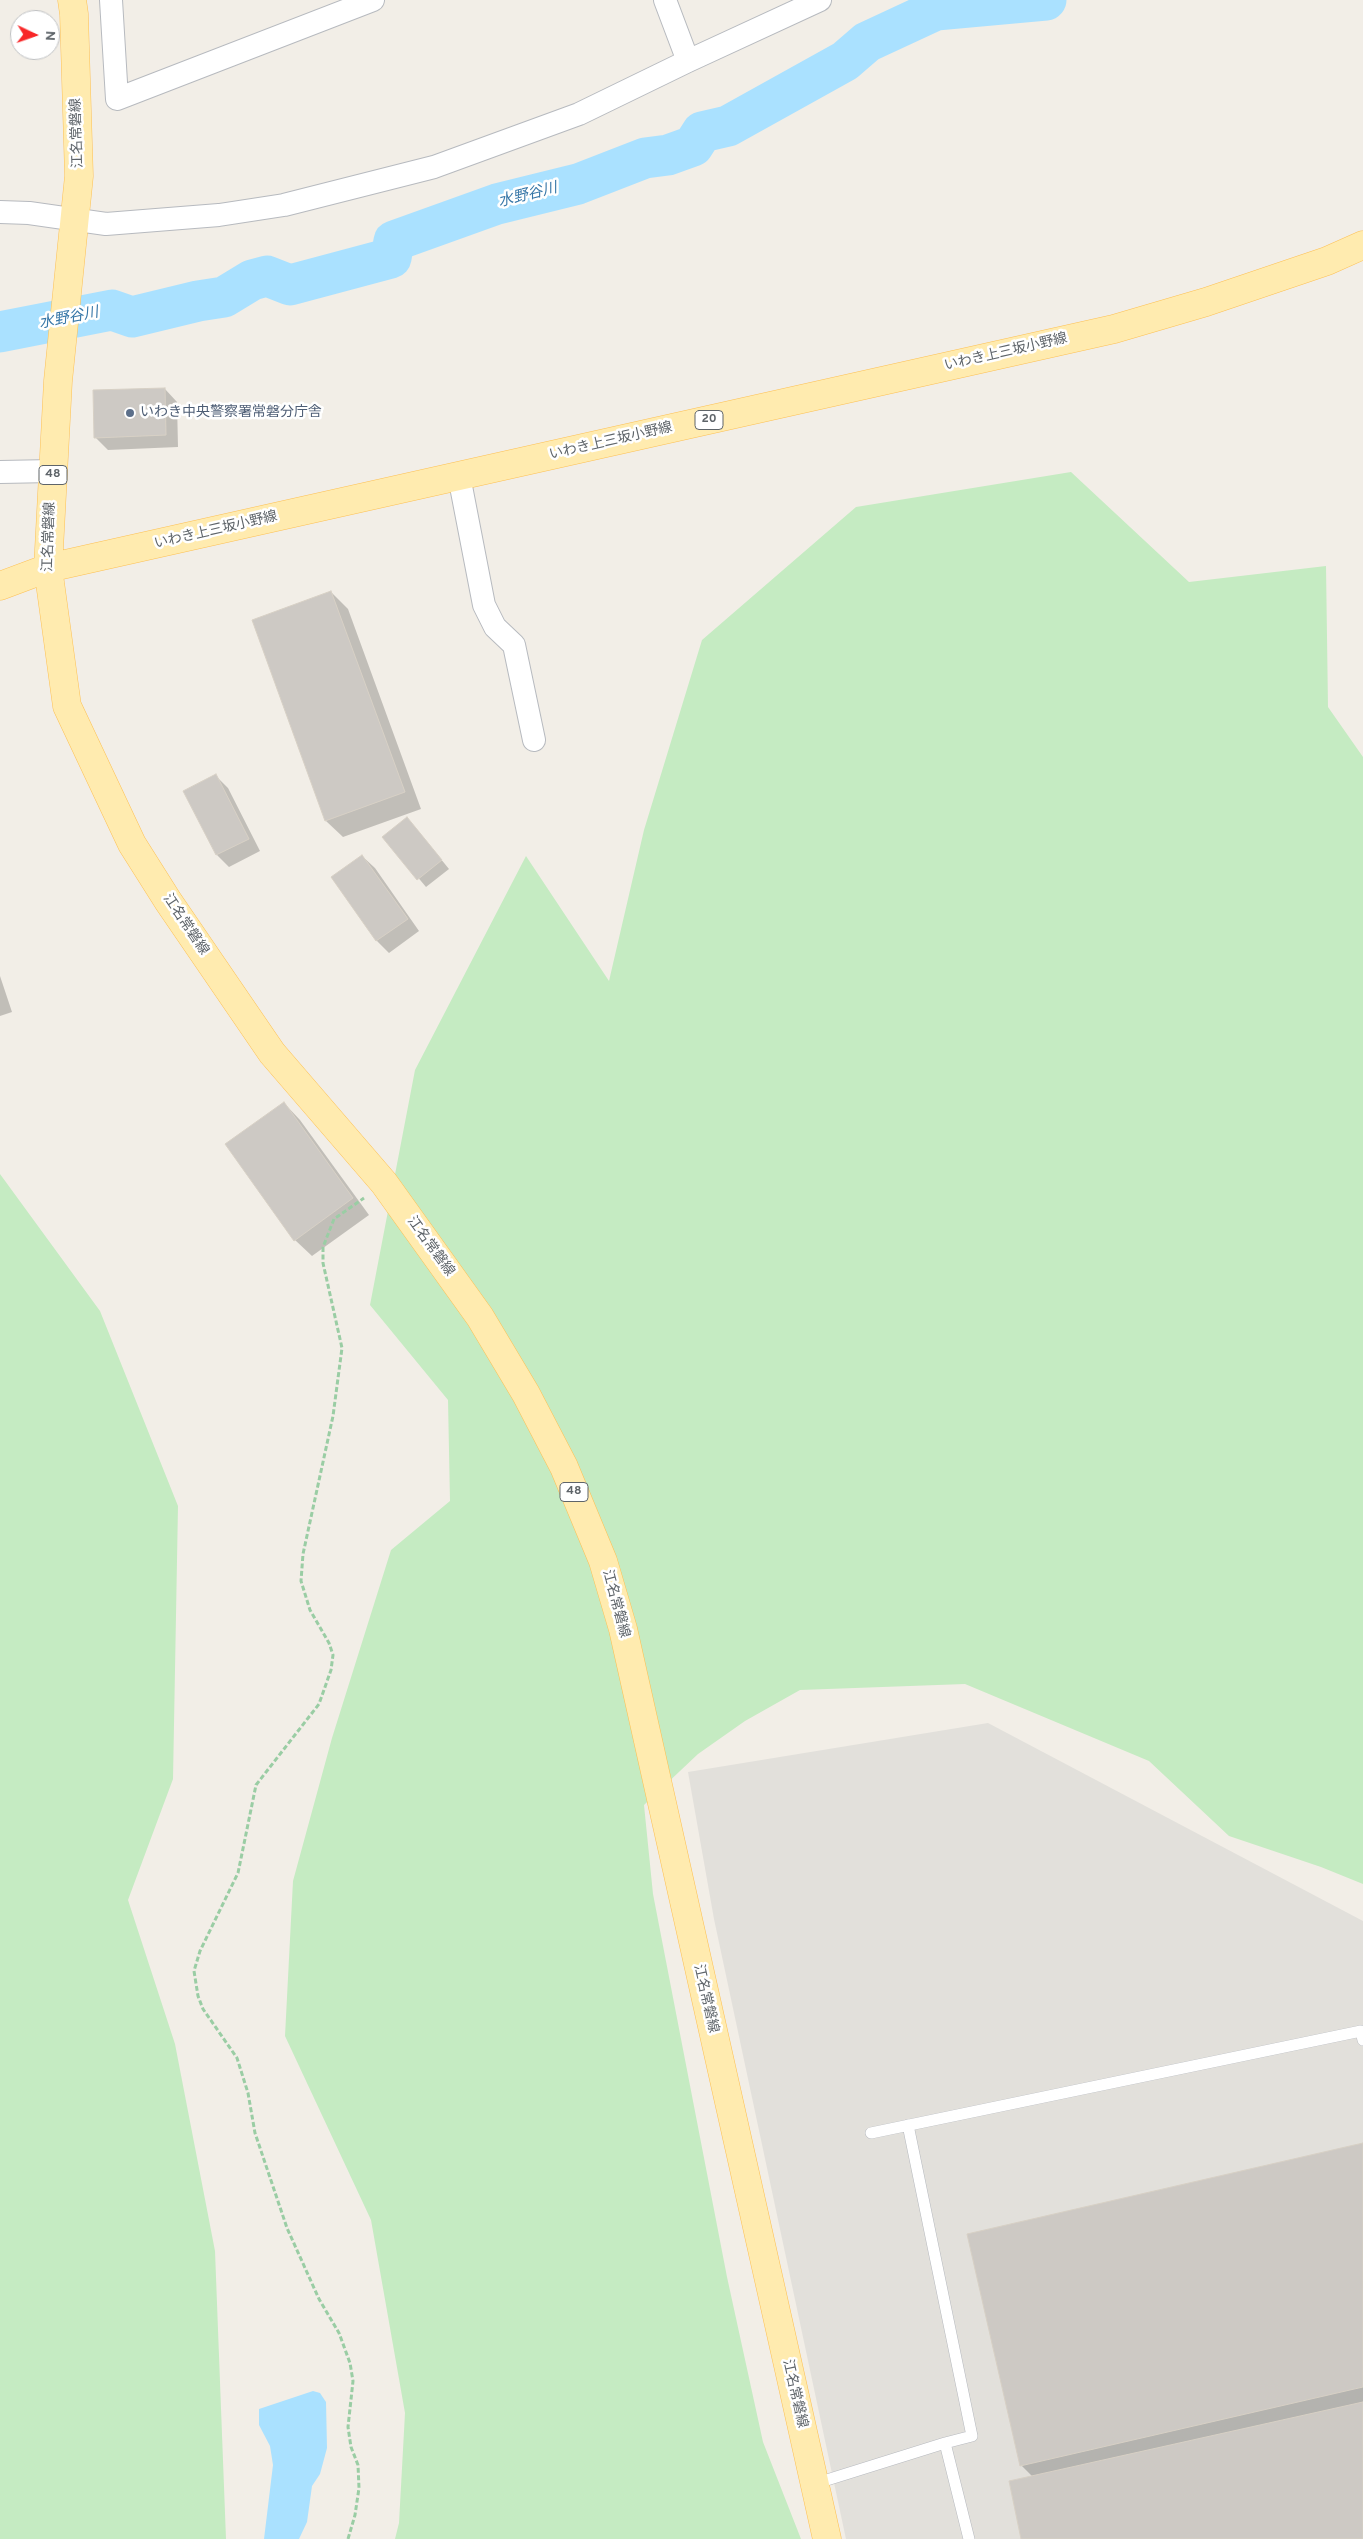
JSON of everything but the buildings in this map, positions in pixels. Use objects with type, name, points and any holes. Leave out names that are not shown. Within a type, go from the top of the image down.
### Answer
[{"type":"main road","name":"江名常磐線","points":[[72,0],[79,176],[58,381],[48,568],[67,706],[132,844],[272,1053],[384,1182],[480,1317],[521,1386],[564,1467],[603,1560],[625,1639],[827,2539]]},
{"type":"main road","name":"いわき上三坂小野線","points":[[0,586],[48,568],[1114,329],[1206,302],[1327,261],[1363,245]]},
{"type":"street","points":[[111,0],[117,99],[373,0]]},
{"type":"street","points":[[665,0],[688,61]]},
{"type":"street","points":[[0,212],[29,213],[106,224],[220,215],[284,205],[434,167],[579,114],[820,0]]},
{"type":"street","points":[[0,472],[53,471]]},
{"type":"street","points":[[459,476],[484,605],[495,627],[514,645],[534,740]]},
{"type":"lane","points":[[871,2133],[1361,2031],[1363,2040]]},
{"type":"lane","points":[[814,2484],[972,2436],[908,2125]]},
{"type":"lane","points":[[945,2443],[968,2539]]},
{"type":"path","points":[[348,2539],[355,2515],[359,2488],[358,2465],[351,2447],[348,2427],[353,2381],[350,2363],[339,2333],[319,2299],[287,2228],[255,2133],[248,2093],[238,2058],[203,2009],[198,1996],[194,1971],[200,1951],[238,1872],[256,1785],[319,1704],[331,1670],[333,1655],[329,1643],[310,1610],[301,1581],[304,1554],[333,1416],[342,1348],[322,1263],[323,1247],[334,1219],[384,1182]]},
{"type":"shaded area","points":[[988,1723],[1363,1921],[1363,2539],[846,2539],[714,1919],[688,1772]]},
{"type":"green space","points":[[1071,472],[1189,582],[1326,566],[1328,707],[1363,757],[1363,1884],[1321,1867],[1229,1836],[1149,1761],[965,1684],[800,1690],[745,1721],[698,1754],[644,1805],[653,1894],[727,2277],[763,2442],[801,2539],[395,2539],[399,2523],[405,2413],[371,2220],[285,2036],[293,1881],[332,1738],[391,1550],[450,1501],[448,1400],[370,1305],[415,1070],[526,856],[609,981],[644,830],[702,640],[856,507]]},
{"type":"green space","points":[[0,1174],[100,1311],[178,1506],[173,1779],[128,1900],[175,2044],[215,2251],[226,2539],[0,2539]]},
{"type":"water","points":[[313,2391],[320,2393],[326,2402],[327,2448],[320,2474],[312,2486],[307,2522],[299,2539],[264,2539],[273,2465],[270,2446],[259,2425],[259,2409]]},
{"type":"waterway","name":"水野谷川","points":[[0,332],[112,310],[132,317],[198,301],[224,297],[252,280],[267,276],[290,285],[391,258],[394,241],[497,204],[578,184],[645,158],[668,155],[693,146],[702,132],[728,126],[845,61],[867,42],[936,10],[1046,0]]},
{"type":"place","name":"いわき中央警察署常磐分庁舎","points":[[130,413]]}]
